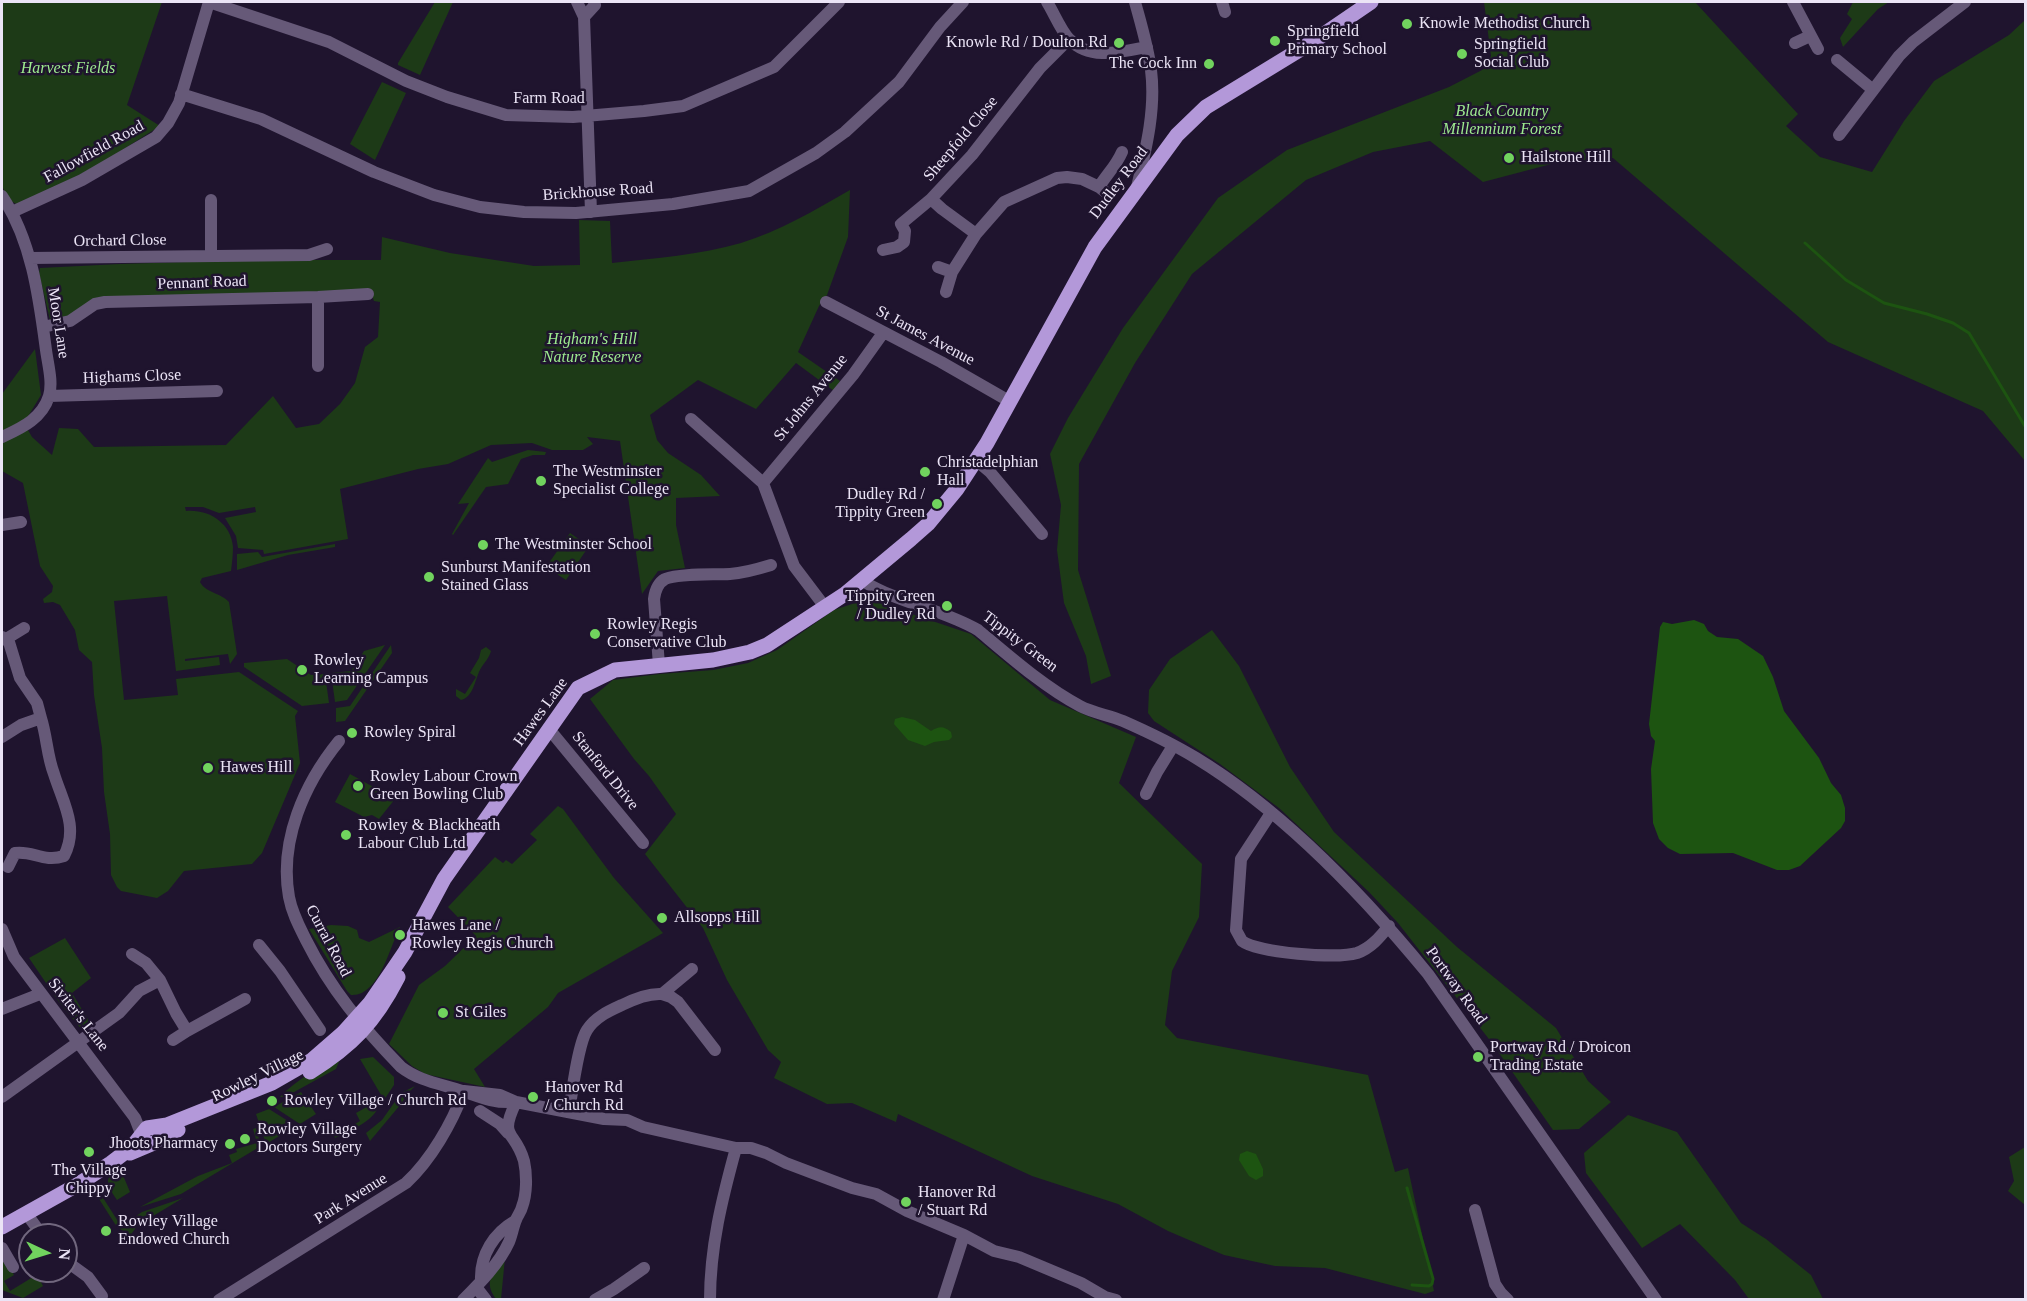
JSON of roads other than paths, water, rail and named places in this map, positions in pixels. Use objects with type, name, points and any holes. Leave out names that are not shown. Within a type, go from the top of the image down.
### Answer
[{"type":"main road","name":"Dudley Road","points":[[863,581],[928,524],[957,489],[976,460],[1095,247],[1177,135],[1206,107],[1314,41],[1371,2]]},
{"type":"main road","name":"Hawes Lane","points":[[361,1024],[387,998],[398,978],[419,924],[444,879],[578,688],[615,670],[713,660],[750,652],[766,645],[863,581]]},
{"type":"main road","name":"Rowley Village","points":[[2,1227],[76,1185],[151,1135],[167,1134],[223,1113],[307,1074],[342,1050],[361,1024]]},
{"type":"street","name":"Farm Road","points":[[209,2],[328,42],[406,81],[506,116],[588,116],[683,106],[774,67],[839,2]]},
{"type":"street","name":"Fallowfield Road","points":[[12,212],[82,180],[156,137],[168,123],[181,94],[209,2]]},
{"type":"street","points":[[577,2],[584,17],[591,212]]},
{"type":"street","points":[[584,17],[594,2]]},
{"type":"street","name":"Brickhouse Road","points":[[181,94],[261,119],[374,172],[434,195],[480,207],[524,212],[576,213],[673,204],[748,191],[816,153],[845,132],[899,82],[940,27],[963,2]]},
{"type":"street","points":[[1047,2],[1069,39],[1079,46],[1097,53],[1108,54],[1147,47]]},
{"type":"street","points":[[1135,2],[1152,72],[1150,125],[1137,188]]},
{"type":"street","points":[[1793,2],[1818,49]]},
{"type":"street","points":[[1839,135],[1872,89],[1913,42],[1965,2]]},
{"type":"street","points":[[1795,43],[1810,36]]},
{"type":"street","name":"Sheepfold Close","points":[[883,250],[897,247],[904,242],[904,231],[901,224],[931,199],[972,155],[1040,68],[1069,39]]},
{"type":"street","points":[[1837,60],[1872,89]]},
{"type":"street","points":[[946,292],[952,272],[976,234],[1004,202],[1057,178],[1075,177],[1104,190],[1107,173],[1117,164],[1122,152]]},
{"type":"street","name":"Moor Lane","points":[[2,196],[12,212],[30,258],[43,327],[50,379],[49,396]]},
{"type":"street","points":[[931,199],[976,234]]},
{"type":"street","points":[[211,200],[212,256]]},
{"type":"street","name":"Orchard Close","points":[[30,258],[309,255],[327,249]]},
{"type":"street","points":[[938,267],[952,272]]},
{"type":"street","name":"Pennant Road","points":[[43,327],[70,321],[95,304],[101,303],[368,294]]},
{"type":"street","points":[[318,297],[318,366]]},
{"type":"street","name":"St James Avenue","points":[[826,302],[1009,400]]},
{"type":"street","name":"St Johns Avenue","points":[[763,483],[853,375],[883,333]]},
{"type":"street","name":"Highams Close","points":[[49,396],[217,391]]},
{"type":"street","points":[[2,437],[27,425],[44,406],[49,396]]},
{"type":"street","points":[[691,419],[763,483],[794,566],[825,607]]},
{"type":"street","points":[[976,460],[990,472],[1042,534]]},
{"type":"street","points":[[2,525],[21,522]]},
{"type":"street","points":[[659,665],[654,598],[655,591],[661,583],[666,579],[732,574],[771,565]]},
{"type":"street","name":"Tippity Green","points":[[863,581],[878,591],[965,622],[1081,707],[1121,721]]},
{"type":"street","points":[[8,867],[15,853],[25,853],[46,859],[64,856],[71,830],[68,810],[54,775],[37,703],[20,678],[9,642],[4,638],[24,628]]},
{"type":"street","points":[[2,737],[21,725],[41,718]]},
{"type":"street","name":"Portway Road","points":[[1121,721],[1173,746],[1212,770],[1271,813],[1335,871],[1389,927],[1428,974],[1651,1298]]},
{"type":"street","name":"Stanford Drive","points":[[549,729],[639,839],[646,826]]},
{"type":"street","name":"Curral Road","points":[[339,741],[312,784],[296,818],[289,844],[286,878],[289,899],[294,916],[316,959],[343,1003],[400,1067],[409,1074],[489,1101],[516,1102],[604,1119],[626,1129],[643,1127],[736,1148],[751,1148],[852,1188],[873,1202],[907,1211],[964,1234],[997,1244],[1019,1257],[1081,1283]]},
{"type":"street","points":[[1146,794],[1173,746]]},
{"type":"street","points":[[1271,813],[1241,859],[1236,930],[1242,941],[1269,951],[1341,955],[1357,953],[1367,948],[1389,927]]},
{"type":"street","name":"Siviter's Lane","points":[[2,929],[14,957],[40,994],[135,1118],[151,1135]]},
{"type":"street","points":[[259,945],[321,1030]]},
{"type":"street","points":[[132,954],[146,963],[160,980],[187,1031]]},
{"type":"street","points":[[662,994],[692,969]]},
{"type":"street","points":[[2,1097],[118,1013],[139,991],[160,980]]},
{"type":"street","points":[[2,1009],[40,994]]},
{"type":"street","points":[[568,1112],[587,1029],[606,1013],[631,1001],[654,994],[671,997],[678,1002],[715,1050]]},
{"type":"street","points":[[174,1040],[245,999]]},
{"type":"street","name":"Park Avenue","points":[[219,1299],[406,1183],[426,1162],[458,1107],[464,1091]]},
{"type":"street","points":[[508,1133],[507,1124],[516,1102]]},
{"type":"street","points":[[480,1111],[500,1124],[508,1133],[523,1159],[525,1171],[525,1195],[522,1208],[515,1221],[503,1227],[483,1257],[479,1283],[486,1299]]},
{"type":"street","points":[[710,1299],[713,1242],[736,1148]]},
{"type":"street","points":[[1475,1210],[1496,1284],[1508,1299]]},
{"type":"street","points":[[26,1213],[33,1223]]},
{"type":"street","points":[[943,1299],[964,1234]]},
{"type":"street","points":[[2,1248],[13,1267]]},
{"type":"street","points":[[595,1299],[644,1268]]},
{"type":"street","points":[[78,1270],[88,1277],[102,1296]]},
{"type":"street","points":[[463,1299],[479,1283]]},
{"type":"street","points":[[1081,1283],[1105,1297],[1116,1299]]},
{"type":"street","points":[[1081,1283],[1107,1289],[1123,1299]]},
{"type":"waterway","points":[[1805,243],[1846,280],[1884,303],[1953,323],[1969,333],[2026,428]]},
{"type":"waterway","points":[[1407,1188],[1433,1279],[1429,1286],[1412,1285]]},
{"type":"place","name":"Knowle Methodist Church","points":[[1407,24]]},
{"type":"place","name":"Springfield Primary School","points":[[1275,41]]},
{"type":"place","name":"Knowle Rd / Doulton Rd","points":[[1119,43]]},
{"type":"place","name":"Springfield Social Club","points":[[1462,54]]},
{"type":"place","name":"The Cock Inn","points":[[1209,64]]},
{"type":"place","name":"Hailstone Hill","points":[[1509,158]]},
{"type":"place","name":"Christadelphian Hall","points":[[925,472]]},
{"type":"place","name":"The Westminster Specialist College","points":[[541,481]]},
{"type":"place","name":"Dudley Rd / Tippity Green","points":[[937,504]]},
{"type":"place","name":"The Westminster School","points":[[483,545]]},
{"type":"place","name":"Sunburst Manifestation Stained Glass","points":[[429,577]]},
{"type":"place","name":"Tippity Green / Dudley Rd","points":[[947,606]]},
{"type":"place","name":"Rowley Regis Conservative Club","points":[[595,634]]},
{"type":"place","name":"Rowley Learning Campus","points":[[302,670]]},
{"type":"place","name":"Rowley Spiral","points":[[352,733]]},
{"type":"place","name":"Hawes Hill","points":[[208,768]]},
{"type":"place","name":"Rowley Labour Crown Green Bowling Club","points":[[358,786]]},
{"type":"place","name":"Rowley & Blackheath Labour Club Ltd","points":[[346,835]]},
{"type":"place","name":"Allsopps Hill","points":[[662,918]]},
{"type":"place","name":"Hawes Lane / Rowley Regis Church","points":[[400,935]]},
{"type":"place","name":"St Giles","points":[[443,1013]]},
{"type":"place","name":"Portway Rd / Droicon Trading Estate","points":[[1478,1057]]},
{"type":"place","name":"Hanover Rd / Church Rd","points":[[533,1097]]},
{"type":"place","name":"Rowley Village / Church Rd","points":[[272,1101]]},
{"type":"place","name":"Rowley Village Doctors Surgery","points":[[245,1139]]},
{"type":"place","name":"Jhoots Pharmacy","points":[[230,1144]]},
{"type":"place","name":"The Village Chippy","points":[[89,1152]]},
{"type":"place","name":"Hanover Rd / Stuart Rd","points":[[906,1202]]},
{"type":"place","name":"Rowley Village Endowed Church","points":[[106,1231]]},
{"type":"park label","name":"Harvest Fields","points":[[68,69]]},
{"type":"park label","name":"Black Country Millennium Forest","points":[[1502,121]]},
{"type":"park label","name":"Higham's Hill Nature Reserve","points":[[592,349]]}]
